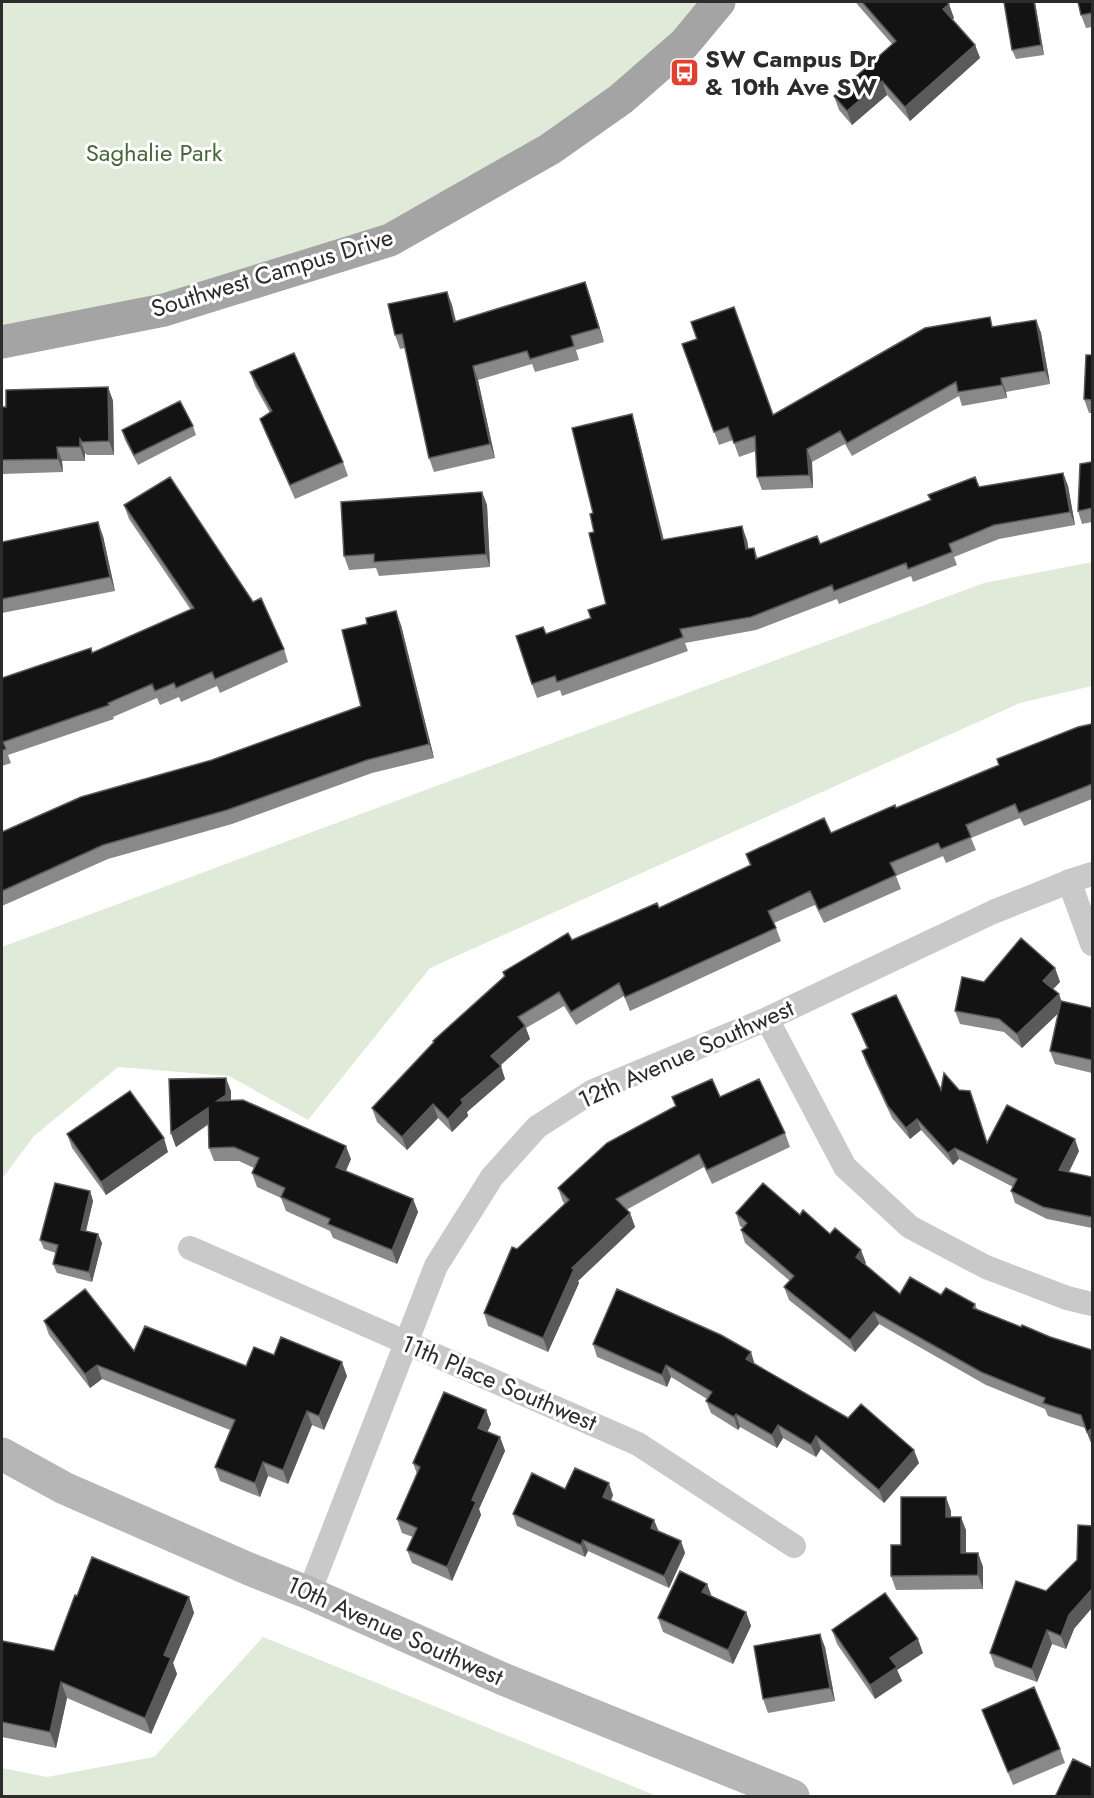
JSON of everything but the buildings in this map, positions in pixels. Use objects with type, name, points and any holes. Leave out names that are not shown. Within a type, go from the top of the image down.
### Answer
[{"type":"main road","name":"Southwest Campus Drive","points":[[2,342],[164,310],[390,240],[550,150],[621,99],[684,44],[719,2]]},
{"type":"street","name":"12th Avenue Southwest","points":[[309,1593],[436,1266],[492,1177],[537,1127],[593,1090],[767,1019],[993,912],[1092,874]]},
{"type":"street","points":[[1069,881],[1092,944]]},
{"type":"street","points":[[767,1019],[845,1167],[910,1227],[987,1268],[1067,1298],[1092,1304]]},
{"type":"street","name":"11th Place Southwest","points":[[190,1248],[638,1444],[794,1545]]},
{"type":"street","name":"10th Avenue Southwest","points":[[2,1454],[64,1488],[249,1569],[309,1593],[503,1679],[793,1797]]},
{"type":"green space","name":"Saghalie Park","points":[[2,2],[719,2],[684,44],[390,240],[2,342]]},
{"type":"green space","points":[[1092,562],[1092,686],[1020,703],[430,968],[308,1120],[229,1076],[118,1067],[34,1136],[2,1179],[2,947],[984,583]]},
{"type":"green space","points":[[263,1637],[657,1796],[2,1796],[2,1768],[47,1777],[154,1757]]},
{"type":"place","name":"SW Campus Dr & 10th Ave SW","points":[[684,73]]}]
